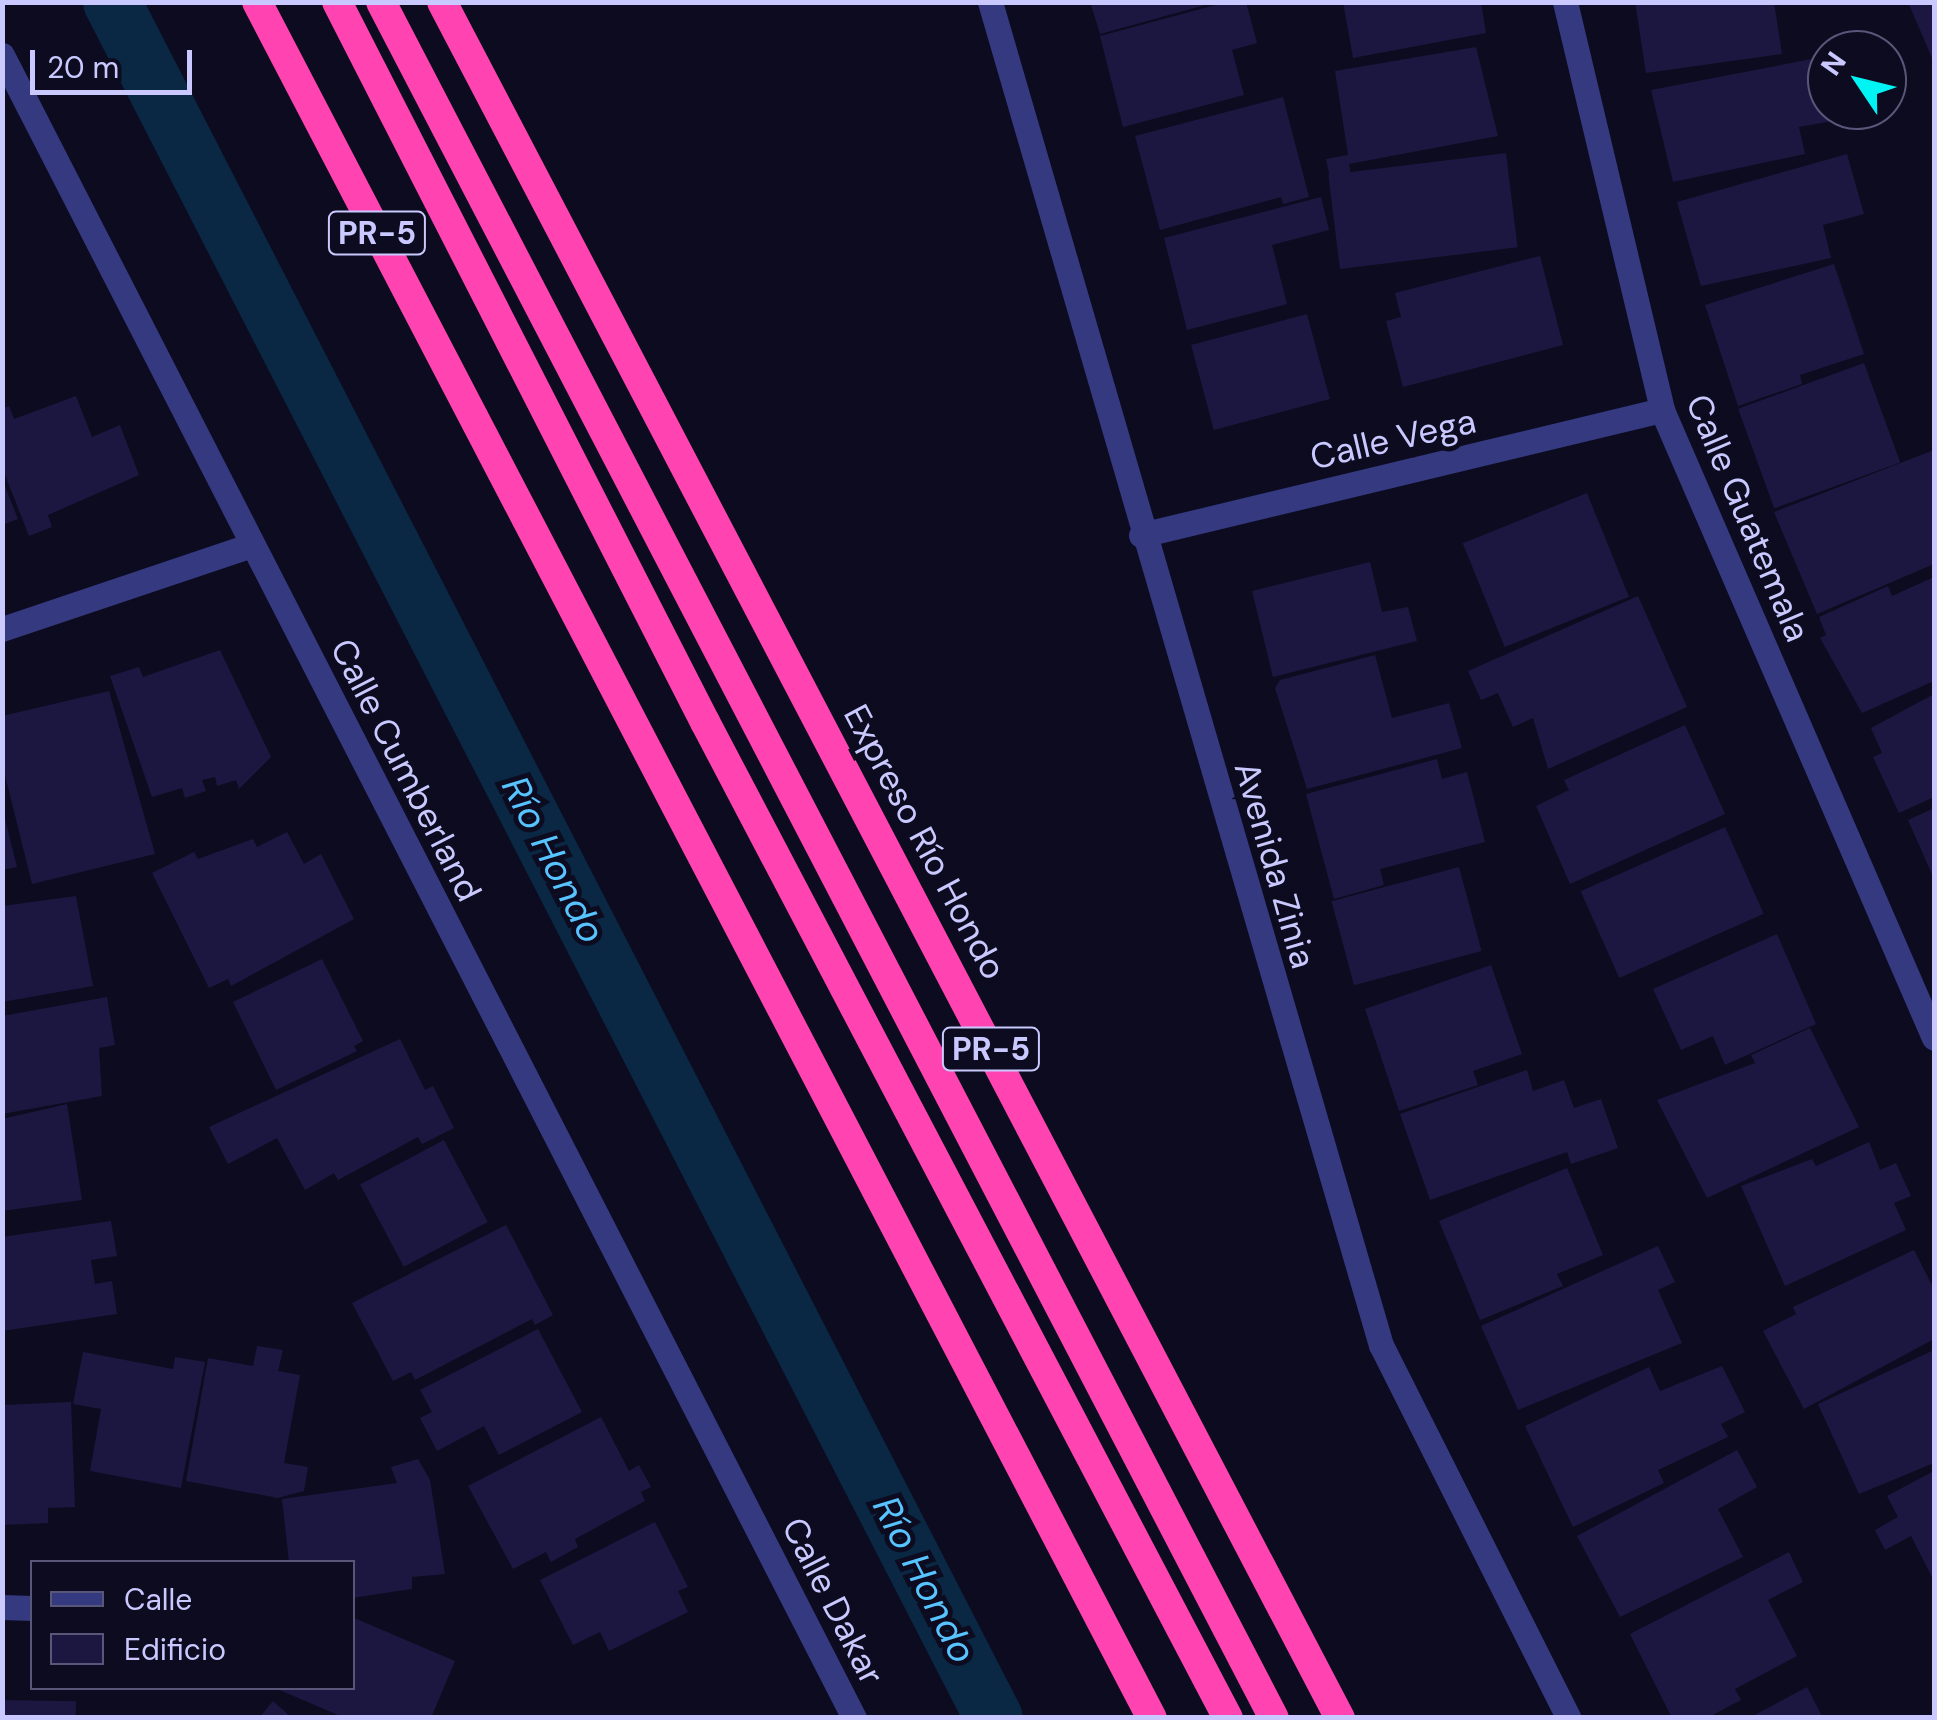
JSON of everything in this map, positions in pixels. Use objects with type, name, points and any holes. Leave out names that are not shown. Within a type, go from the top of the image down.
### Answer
[{"type":"highway","name":"PR-5","points":[[257,2],[1152,1718]]},
{"type":"highway","points":[[337,2],[696,704],[1228,1718]]},
{"type":"highway","points":[[381,2],[1274,1718]]},
{"type":"highway","name":"Expreso Río Hondo","points":[[442,2],[1340,1718]]},
{"type":"street","name":"Avenida Zinia","points":[[990,2],[1141,535],[1381,1345],[1569,1718]]},
{"type":"street","name":"Calle Guatemala","points":[[1565,2],[1662,410],[1934,1038]]},
{"type":"street","name":"Calle Cumberland","points":[[4,62],[750,1516]]},
{"type":"street","name":"Calle Vega","points":[[1141,535],[1662,410]]},
{"type":"street","points":[[2,629],[250,545]]},
{"type":"street","name":"Calle Dakar","points":[[750,1516],[854,1718]]},
{"type":"street","points":[[2,1607],[30,1608]]},
{"type":"building","points":[[1090,2],[1209,2],[1209,4],[1100,34]]},
{"type":"building","points":[[1227,2],[1246,2],[1257,43],[1232,50],[1244,95],[1123,127],[1100,36]]},
{"type":"building","points":[[1343,2],[1481,2],[1486,33],[1353,58]]},
{"type":"building","points":[[1635,2],[1774,2],[1782,54],[1646,73]]},
{"type":"building","points":[[1908,2],[1934,2],[1934,63]]},
{"type":"building","points":[[1476,47],[1498,136],[1349,164],[1352,180],[1331,184],[1326,159],[1348,155],[1335,71]]},
{"type":"building","points":[[1807,60],[1807,126],[1799,127],[1805,154],[1673,182],[1651,90]]},
{"type":"building","points":[[1283,97],[1309,197],[1283,204],[1281,197],[1160,230],[1135,136]]},
{"type":"building","points":[[1506,153],[1518,247],[1340,269],[1328,175]]},
{"type":"building","points":[[1847,154],[1864,214],[1823,225],[1831,258],[1701,286],[1677,202]]},
{"type":"building","points":[[1321,197],[1329,230],[1272,245],[1287,304],[1187,330],[1164,238]]},
{"type":"building","points":[[1540,256],[1563,345],[1403,387],[1386,321],[1401,317],[1395,293]]},
{"type":"building","points":[[1834,264],[1864,354],[1800,375],[1802,384],[1738,406],[1705,305]]},
{"type":"building","points":[[1307,314],[1330,399],[1214,430],[1191,345]]},
{"type":"building","points":[[1864,363],[1900,463],[1774,508],[1738,409]]},
{"type":"building","points":[[76,396],[92,437],[120,425],[139,475],[48,515],[52,527],[29,536],[2,467],[2,409],[9,406],[14,419]]},
{"type":"building","points":[[1934,450],[1934,564],[1817,614],[1774,512]]},
{"type":"building","points":[[2,479],[18,519],[2,525]]},
{"type":"building","points":[[1587,493],[1629,597],[1505,647],[1463,543]]},
{"type":"building","points":[[1370,562],[1382,612],[1408,607],[1417,641],[1273,677],[1252,591]]},
{"type":"building","points":[[1934,577],[1934,681],[1862,713],[1820,638],[1826,635],[1819,617],[1888,586],[1892,596]]},
{"type":"building","points":[[1638,596],[1687,707],[1548,769],[1533,718],[1513,727],[1498,693],[1481,700],[1468,671]]},
{"type":"building","points":[[220,650],[271,757],[239,789],[236,780],[217,786],[215,777],[202,780],[206,791],[185,798],[182,788],[152,797],[110,676],[139,667],[143,677]]},
{"type":"building","points":[[1375,655],[1392,718],[1449,703],[1462,748],[1307,789],[1275,688],[1280,680]]},
{"type":"building","points":[[109,691],[155,854],[32,884],[2,763],[2,716]]},
{"type":"building","points":[[1934,694],[1934,797],[1899,813],[1873,757],[1882,753],[1871,728]]},
{"type":"building","points":[[1685,725],[1725,814],[1570,884],[1536,806],[1569,790],[1564,780]]},
{"type":"building","points":[[1437,759],[1442,779],[1467,772],[1485,842],[1380,869],[1384,885],[1334,899],[1306,794]]},
{"type":"building","points":[[2,807],[17,867],[2,870]]},
{"type":"building","points":[[1934,808],[1934,879],[1908,820]]},
{"type":"building","points":[[1725,827],[1764,914],[1619,978],[1581,891]]},
{"type":"building","points":[[287,832],[304,864],[321,854],[354,919],[231,986],[228,979],[209,988],[152,873],[194,852],[198,859],[253,839],[257,847]]},
{"type":"building","points":[[1459,867],[1482,951],[1354,985],[1331,901]]},
{"type":"building","points":[[76,896],[93,986],[2,1002],[2,906]]},
{"type":"building","points":[[1777,934],[1816,1024],[1725,1065],[1713,1036],[1681,1050],[1653,989]]},
{"type":"building","points":[[322,959],[363,1041],[354,1046],[357,1051],[276,1090],[233,1002]]},
{"type":"building","points":[[1491,965],[1522,1054],[1473,1071],[1478,1085],[1399,1111],[1365,1009]]},
{"type":"building","points":[[107,997],[115,1045],[99,1048],[102,1096],[2,1114],[2,1016]]},
{"type":"building","points":[[1810,1028],[1859,1127],[1707,1198],[1657,1100],[1755,1063],[1751,1055]]},
{"type":"building","points":[[400,1039],[425,1090],[433,1086],[454,1128],[422,1144],[418,1137],[338,1180],[334,1173],[305,1190],[277,1138],[228,1164],[209,1127]]},
{"type":"building","points":[[1527,1070],[1533,1091],[1564,1080],[1574,1108],[1601,1099],[1618,1148],[1571,1164],[1567,1152],[1430,1200],[1400,1114]]},
{"type":"building","points":[[67,1104],[82,1200],[2,1211],[2,1119]]},
{"type":"building","points":[[444,1140],[488,1222],[404,1267],[360,1185]]},
{"type":"building","points":[[1869,1142],[1880,1170],[1896,1163],[1911,1196],[1894,1203],[1906,1230],[1785,1286],[1741,1186],[1812,1159],[1816,1166]]},
{"type":"building","points":[[1567,1168],[1603,1255],[1557,1274],[1563,1286],[1480,1320],[1439,1221]]},
{"type":"building","points":[[111,1221],[117,1256],[91,1260],[95,1284],[112,1281],[117,1314],[2,1331],[2,1237]]},
{"type":"building","points":[[506,1225],[553,1315],[535,1325],[532,1319],[415,1380],[411,1372],[393,1381],[352,1303]]},
{"type":"building","points":[[1658,1246],[1675,1282],[1658,1290],[1682,1343],[1518,1410],[1481,1326]]},
{"type":"building","points":[[1914,1250],[1934,1289],[1934,1339],[1804,1409],[1763,1331],[1796,1314],[1793,1307]]},
{"type":"building","points":[[538,1329],[582,1412],[499,1455],[484,1426],[437,1451],[420,1418],[432,1412],[420,1390]]},
{"type":"building","points":[[257,1346],[283,1350],[278,1371],[300,1375],[284,1463],[308,1467],[304,1491],[278,1498],[186,1481],[208,1358],[253,1366]]},
{"type":"building","points":[[1934,1350],[1934,1463],[1859,1494],[1818,1404]]},
{"type":"building","points":[[83,1352],[173,1369],[175,1357],[205,1362],[181,1488],[90,1471],[101,1409],[73,1404]]},
{"type":"building","points":[[1722,1366],[1745,1412],[1721,1424],[1728,1437],[1658,1470],[1664,1483],[1573,1527],[1525,1426],[1649,1367],[1660,1391]]},
{"type":"building","points":[[71,1402],[75,1507],[48,1508],[48,1523],[2,1525],[2,1405]]},
{"type":"building","points":[[601,1417],[629,1471],[639,1465],[651,1487],[641,1492],[645,1501],[575,1539],[578,1547],[551,1562],[546,1552],[513,1569],[468,1486]]},
{"type":"building","points":[[1737,1450],[1757,1487],[1718,1509],[1743,1557],[1620,1617],[1577,1536]]},
{"type":"building","points":[[418,1459],[430,1480],[445,1574],[412,1577],[412,1589],[355,1598],[355,1560],[289,1560],[282,1499],[397,1483],[391,1467]]},
{"type":"building","points":[[1934,1471],[1934,1581],[1911,1536],[1885,1550],[1875,1530],[1898,1517],[1887,1496]]},
{"type":"building","points":[[655,1522],[688,1587],[678,1591],[688,1612],[609,1651],[600,1632],[573,1645],[540,1580]]},
{"type":"building","points":[[1789,1552],[1803,1582],[1768,1600],[1797,1656],[1735,1689],[1741,1700],[1707,1718],[1672,1718],[1630,1634]]},
{"type":"building","points":[[355,1618],[455,1661],[431,1718],[345,1718],[280,1690],[355,1690]]},
{"type":"building","points":[[1807,1687],[1823,1718],[1749,1718]]},
{"type":"building","points":[[2,1700],[76,1701],[76,1718],[2,1718]]},
{"type":"building","points":[[273,1701],[292,1718],[259,1718]]},
{"type":"waterway","name":"Río Hondo","points":[[112,2],[994,1718]]}]
